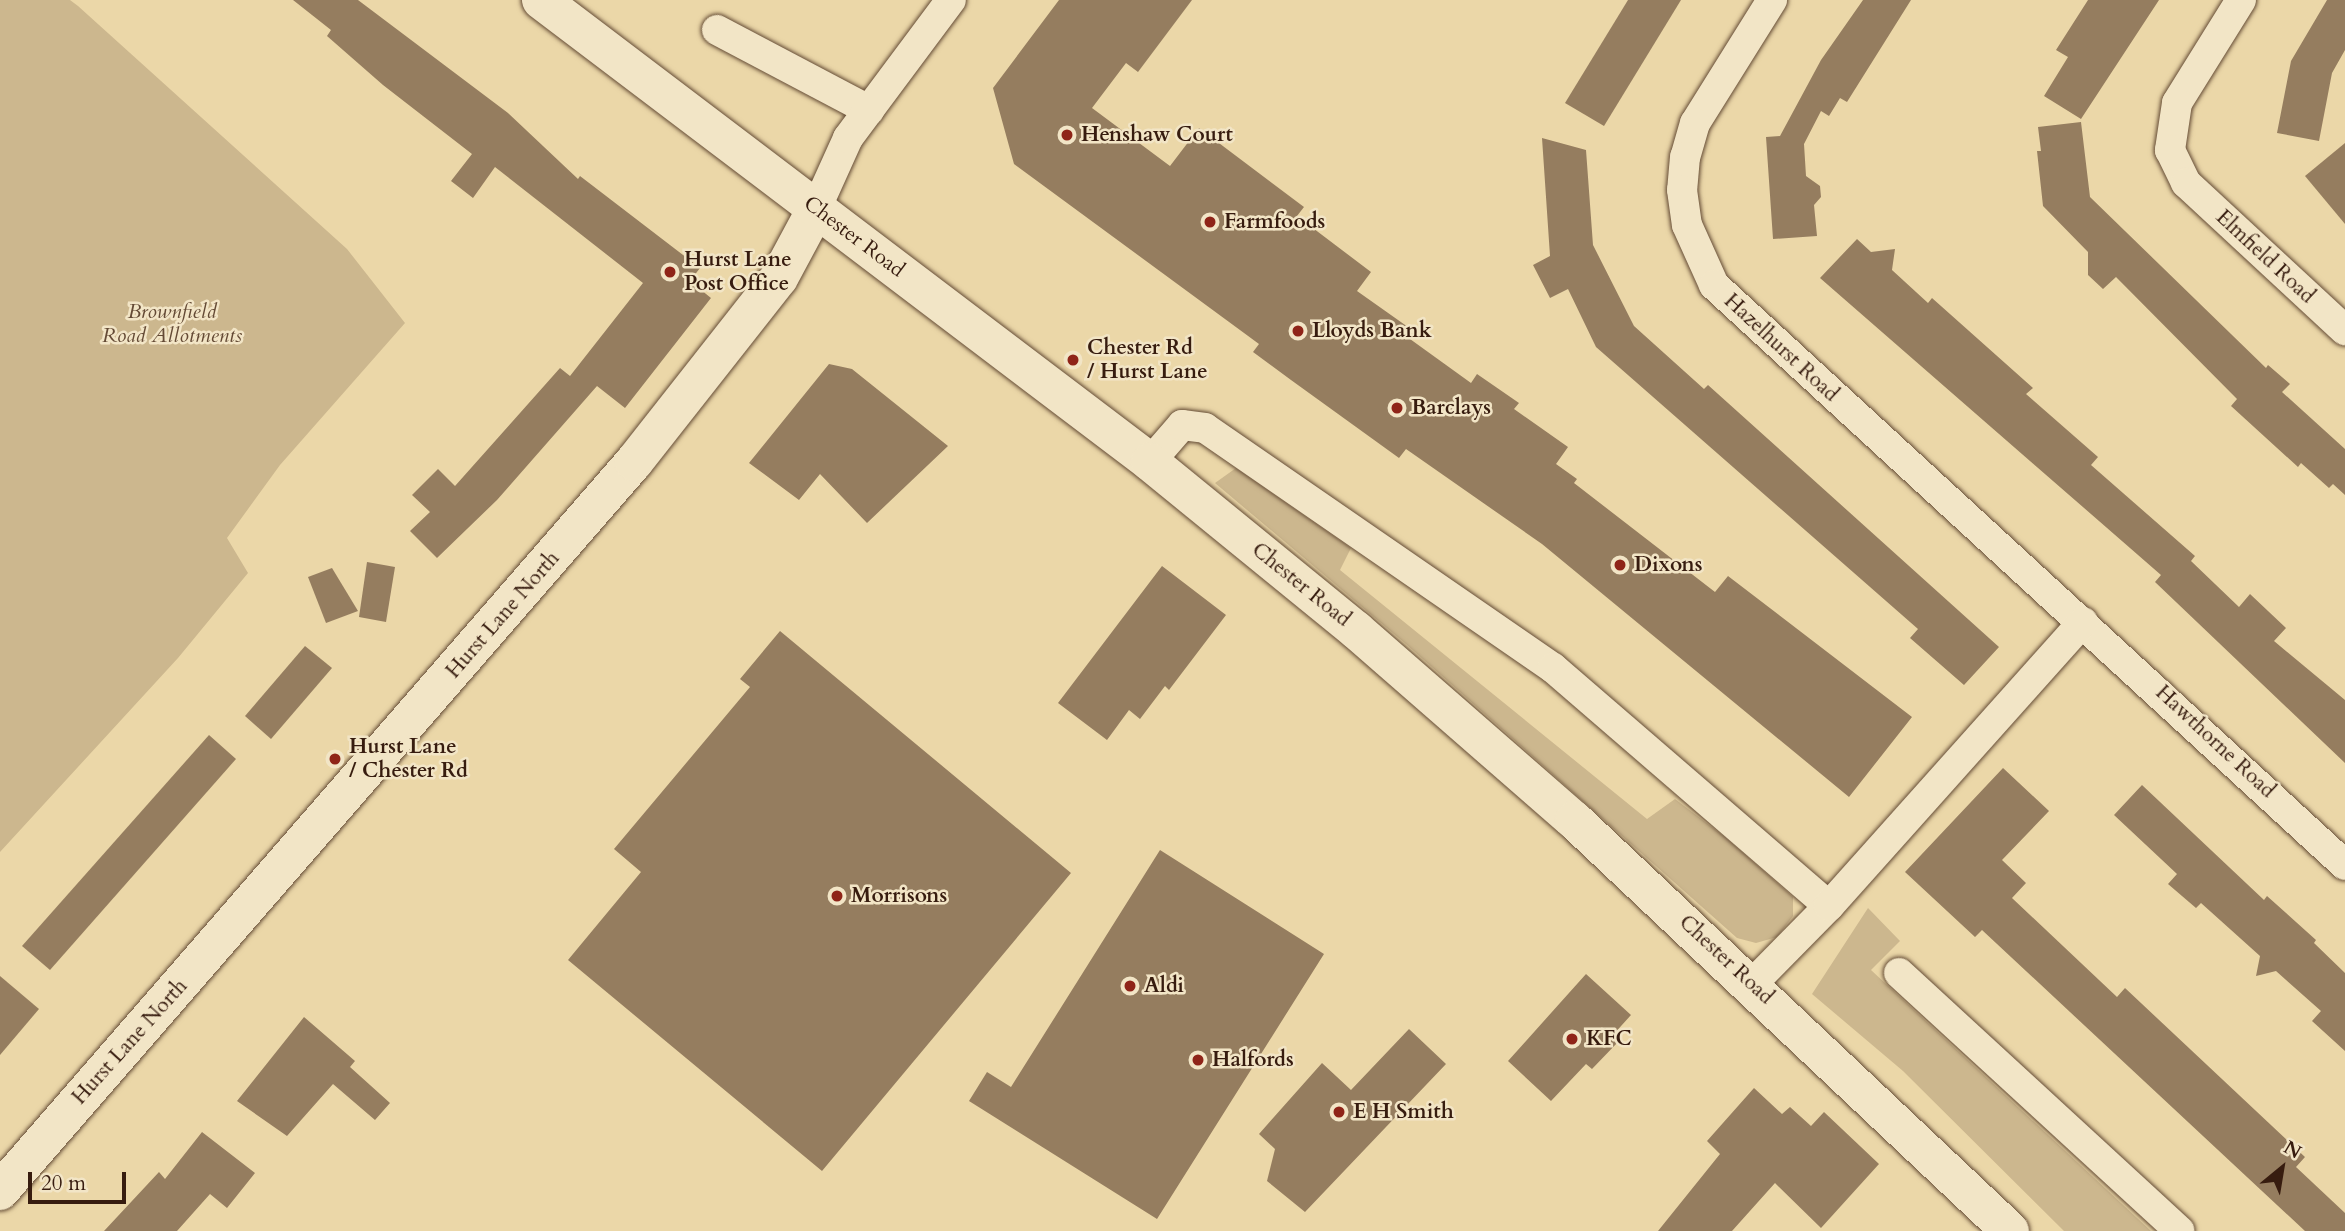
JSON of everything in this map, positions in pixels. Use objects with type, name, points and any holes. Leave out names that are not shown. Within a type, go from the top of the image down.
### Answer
[{"type":"main road","name":"Chester Road","points":[[541,0],[1150,461],[1356,630],[1574,820],[2010,1231]]},
{"type":"main road","name":"Hurst Lane North","points":[[0,1191],[635,462],[779,278],[816,209]]},
{"type":"street","name":"Hurst Lane North","points":[[816,209],[848,138],[951,0]]},
{"type":"street","name":"Hazelhurst Road","points":[[1772,0],[1695,123],[1685,157],[1682,190],[1687,225],[1701,262],[1714,285],[1825,390],[2083,621]]},
{"type":"street","name":"Elmfield Road","points":[[2241,0],[2177,103],[2170,150],[2186,183],[2345,330]]},
{"type":"street","points":[[717,30],[869,110]]},
{"type":"street","points":[[1150,461],[1182,425],[1205,428],[1553,668],[1829,906]]},
{"type":"street","points":[[1752,985],[1829,906],[2083,621]]},
{"type":"street","name":"Hawthorne Road","points":[[2083,621],[2345,865]]},
{"type":"street","points":[[1899,973],[2180,1231]]},
{"type":"green space","name":"Brownfield Road Allotments","points":[[0,0],[70,0],[78,6],[347,249],[405,323],[280,465],[227,538],[248,573],[178,658],[0,852]]},
{"type":"green space","points":[[1236,468],[1351,548],[1340,570],[1647,819],[1675,799],[1726,838],[1793,897],[1793,916],[1777,937],[1756,943],[1737,938],[1406,644],[1215,483]]},
{"type":"green space","points":[[1868,908],[1900,941],[1871,970],[2151,1231],[2064,1231],[1903,1071],[1812,994]]},
{"type":"building","points":[[293,0],[358,0],[508,113],[578,179],[580,176],[700,268],[690,281],[711,298],[625,408],[597,386],[497,500],[437,558],[410,531],[430,512],[412,495],[438,469],[455,486],[560,368],[570,376],[643,283],[495,167],[473,198],[451,181],[472,154],[383,85],[327,36],[331,30]]},
{"type":"building","points":[[1059,0],[1192,0],[1138,72],[1126,63],[1092,108],[1170,166],[1199,128],[1304,207],[1297,216],[1371,272],[1357,291],[1415,332],[1410,339],[1471,383],[1477,374],[1519,403],[1514,409],[1568,447],[1556,464],[1577,479],[1574,483],[1715,592],[1728,576],[1912,717],[1849,797],[1542,544],[1406,449],[1399,458],[1253,352],[1259,344],[1014,164],[993,88]]},
{"type":"building","points":[[1628,0],[1681,0],[1604,126],[1565,103]]},
{"type":"building","points":[[1863,0],[1911,0],[1847,102],[1840,98],[1829,116],[1821,111],[1804,144],[1806,176],[1820,186],[1821,197],[1814,205],[1817,236],[1773,239],[1766,137],[1780,136],[1821,60]]},
{"type":"building","points":[[2088,0],[2159,0],[2081,119],[2044,96],[2068,57],[2056,50]]},
{"type":"building","points":[[2327,0],[2345,0],[2345,50],[2332,73],[2319,141],[2277,133],[2291,61]]},
{"type":"building","points":[[2081,122],[2090,197],[2266,368],[2268,365],[2290,384],[2282,392],[2345,449],[2345,495],[2333,484],[2329,488],[2301,463],[2298,467],[2231,406],[2237,399],[2116,277],[2103,289],[2088,275],[2088,252],[2043,206],[2037,151],[2041,151],[2038,127]]},
{"type":"building","points":[[1542,138],[1586,150],[1593,245],[1634,326],[1704,389],[1708,385],[1999,647],[1964,685],[1910,638],[1918,629],[1596,347],[1568,289],[1550,298],[1533,265],[1550,256]]},
{"type":"building","points":[[2345,143],[2345,224],[2305,176]]},
{"type":"building","points":[[1857,239],[1871,252],[1895,249],[1892,270],[1928,303],[1932,298],[2033,388],[2026,394],[2098,457],[2091,465],[2195,556],[2191,561],[2239,607],[2250,594],[2286,628],[2274,641],[2345,700],[2345,763],[2155,582],[2161,575],[1820,278]]},
{"type":"building","points":[[829,364],[852,369],[948,446],[867,523],[820,474],[799,500],[749,463]]},
{"type":"building","points":[[367,562],[395,567],[386,622],[359,617]]},
{"type":"building","points":[[1162,566],[1226,615],[1169,690],[1165,686],[1140,719],[1129,710],[1107,740],[1058,703]]},
{"type":"building","points":[[332,568],[358,611],[326,623],[308,577]]},
{"type":"building","name":"Morrisons","points":[[780,631],[1071,873],[822,1171],[568,960],[641,872],[614,849],[750,687],[740,679]]},
{"type":"building","points":[[305,646],[332,668],[271,739],[245,716]]},
{"type":"building","points":[[209,735],[236,759],[50,970],[22,946]]},
{"type":"building","points":[[2003,768],[2049,811],[2002,860],[2026,883],[2012,898],[2117,997],[2125,988],[2305,1157],[2296,1167],[2345,1213],[2345,1231],[2305,1231],[1982,930],[1975,937],[1905,872]]},
{"type":"building","points":[[2142,785],[2264,900],[2267,896],[2316,940],[2314,943],[2345,973],[2345,1051],[2312,1021],[2321,1011],[2276,971],[2256,976],[2260,956],[2201,903],[2196,908],[2168,884],[2177,874],[2114,815]]},
{"type":"building","points":[[1160,850],[1324,954],[1157,1219],[969,1101],[987,1072],[1011,1087]]},
{"type":"building","name":"KFC","points":[[1586,974],[1631,1015],[1612,1036],[1618,1042],[1592,1069],[1586,1064],[1551,1101],[1508,1061]]},
{"type":"building","points":[[0,976],[39,1009],[0,1055]]},
{"type":"building","points":[[304,1017],[355,1061],[350,1067],[390,1103],[375,1120],[333,1084],[287,1136],[237,1101]]},
{"type":"building","name":"E H Smith","points":[[1409,1029],[1446,1064],[1305,1212],[1267,1181],[1275,1149],[1259,1134],[1322,1063],[1351,1090]]},
{"type":"building","points":[[1754,1088],[1782,1114],[1790,1107],[1811,1126],[1824,1112],[1879,1164],[1821,1228],[1775,1183],[1732,1231],[1658,1231],[1720,1154],[1707,1141]]},
{"type":"building","points":[[202,1132],[255,1173],[227,1208],[210,1194],[177,1231],[104,1231],[159,1172],[165,1179]]},
{"type":"place","name":"Henshaw Court","points":[[1067,135]]},
{"type":"place","name":"Farmfoods","points":[[1210,222]]},
{"type":"place","name":"Hurst Lane Post Office","points":[[670,272]]},
{"type":"place","name":"Lloyds Bank","points":[[1298,331]]},
{"type":"place","name":"Chester Rd / Hurst Lane","points":[[1073,360]]},
{"type":"place","name":"Barclays","points":[[1397,408]]},
{"type":"place","name":"Dixons","points":[[1620,565]]},
{"type":"place","name":"Hurst Lane / Chester Rd","points":[[335,759]]},
{"type":"place","name":"Morrisons","points":[[837,896]]},
{"type":"place","name":"Aldi","points":[[1130,986]]},
{"type":"place","name":"KFC","points":[[1572,1039]]},
{"type":"place","name":"Halfords","points":[[1198,1060]]},
{"type":"place","name":"E H Smith","points":[[1339,1112]]}]
